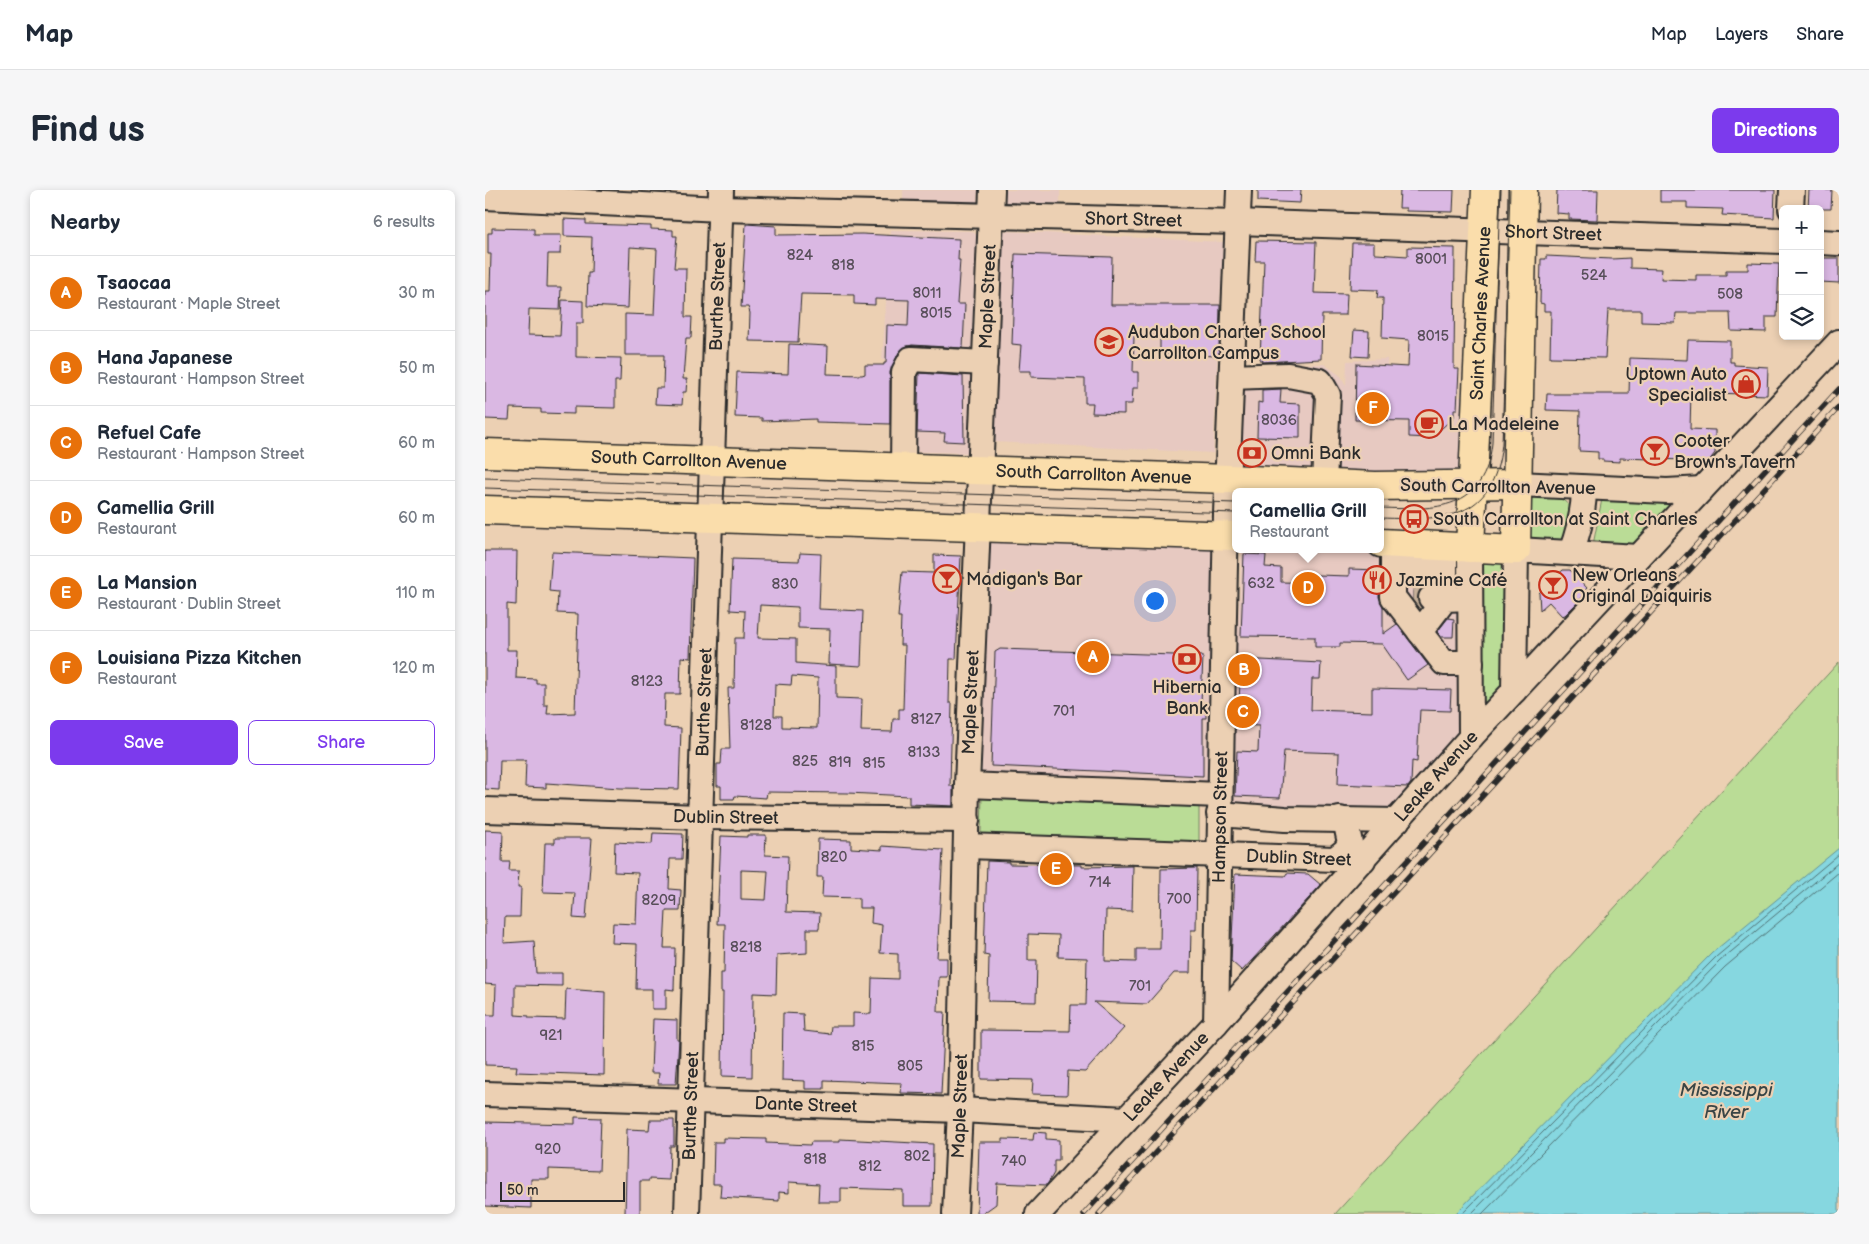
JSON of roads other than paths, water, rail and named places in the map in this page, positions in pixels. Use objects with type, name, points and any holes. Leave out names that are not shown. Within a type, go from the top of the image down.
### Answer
[{"type":"main road","name":"Saint Charles Avenue","points":[[1453,555],[1474,484],[1486,190]]},
{"type":"main road","points":[[1389,552],[1453,555],[1516,550],[1523,190]]},
{"type":"main road","name":"South Carrollton Avenue","points":[[485,453],[1228,479],[1375,486],[1517,484]]},
{"type":"main road","points":[[485,510],[1231,536]]},
{"type":"street","name":"Maple Street","points":[[955,1214],[960,1110],[967,785],[992,190]]},
{"type":"street","name":"Hampson Street","points":[[1216,1023],[1219,805],[1231,536],[1228,479],[1239,190]]},
{"type":"street","points":[[1791,190],[1791,205]]},
{"type":"street","name":"Short Street","points":[[485,197],[721,200],[991,216],[1238,222],[1779,241]]},
{"type":"street","name":"Burthe Street","points":[[687,1214],[721,200]]},
{"type":"street","points":[[1824,242],[1839,243]]},
{"type":"street","name":"Leake Avenue","points":[[1038,1214],[1216,1023],[1471,737],[1839,342]]},
{"type":"street","points":[[903,468],[904,372],[911,359],[985,363]]},
{"type":"street","points":[[1232,377],[1289,375],[1319,381],[1328,395],[1324,484]]},
{"type":"street","name":"South Carrollton Avenue","points":[[1517,484],[1667,492],[1701,489]]},
{"type":"street","points":[[1571,552],[1579,532],[1584,504],[1584,488]]},
{"type":"street","points":[[1514,691],[1516,550],[1638,557]]},
{"type":"street","points":[[1389,552],[1435,598],[1455,638],[1444,663]]},
{"type":"street","points":[[1420,632],[1453,555]]},
{"type":"street","name":"Saint Charles Avenue","points":[[1453,555],[1435,598],[1471,663],[1471,737]]},
{"type":"street","points":[[1420,632],[1435,598]]},
{"type":"street","points":[[1420,632],[1444,663]]},
{"type":"street","points":[[1444,663],[1471,663]]},
{"type":"street","points":[[967,785],[1219,805],[1285,819],[1397,821]]},
{"type":"street","name":"Dublin Street","points":[[485,810],[701,817],[967,832],[1219,853],[1363,860]]},
{"type":"street","points":[[1336,858],[1345,851],[1350,843],[1346,824],[1340,819]]},
{"type":"street","name":"Dante Street","points":[[485,1094],[960,1110],[1126,1119]]},
{"type":"water","name":"Mississippi River","points":[[1839,848],[1839,1214],[1455,1214],[1712,953]]},
{"type":"tunnel","points":[[1413,597],[1431,598]]},
{"type":"tram line","points":[[1384,508],[1421,508],[1455,502],[1468,494],[1479,482],[1487,465],[1492,443],[1500,190]]},
{"type":"tram line","points":[[1384,518],[1425,518],[1445,516],[1462,511],[1476,502],[1488,489],[1497,470],[1502,444],[1510,190]]},
{"type":"tram line","points":[[485,478],[1232,503]]},
{"type":"tram line","points":[[485,488],[1232,513]]},
{"type":"railway","points":[[1084,1214],[1839,389]]},
{"type":"railway","points":[[1099,1214],[1839,407]]},
{"type":"place","name":"Audubon Charter School Carrollton Campus","points":[[1109,342]]},
{"type":"place","name":"Uptown Auto Specialist","points":[[1746,384]]},
{"type":"place","name":"Louisiana Pizza Kitchen","points":[[1373,408]]},
{"type":"place","name":"La Madeleine","points":[[1429,424]]},
{"type":"place","name":"Cooter Brown's Tavern","points":[[1655,451]]},
{"type":"place","name":"Omni Bank","points":[[1252,453]]},
{"type":"place","name":"South Carrollton at Saint Charles","points":[[1414,519]]},
{"type":"place","name":"Madigan's Bar","points":[[947,579]]},
{"type":"place","name":"Jazmine Café","points":[[1377,580]]},
{"type":"place","name":"New Orleans Original Daiquiris","points":[[1553,585]]},
{"type":"place","name":"Camellia Grill","points":[[1308,588]]},
{"type":"place","name":"Tsaocaa","points":[[1093,657]]},
{"type":"place","name":"Hibernia Bank","points":[[1187,659]]},
{"type":"place","name":"Hana Japanese","points":[[1244,670]]},
{"type":"place","name":"Refuel Cafe","points":[[1243,712]]},
{"type":"place","name":"La Mansion","points":[[1056,869]]}]
